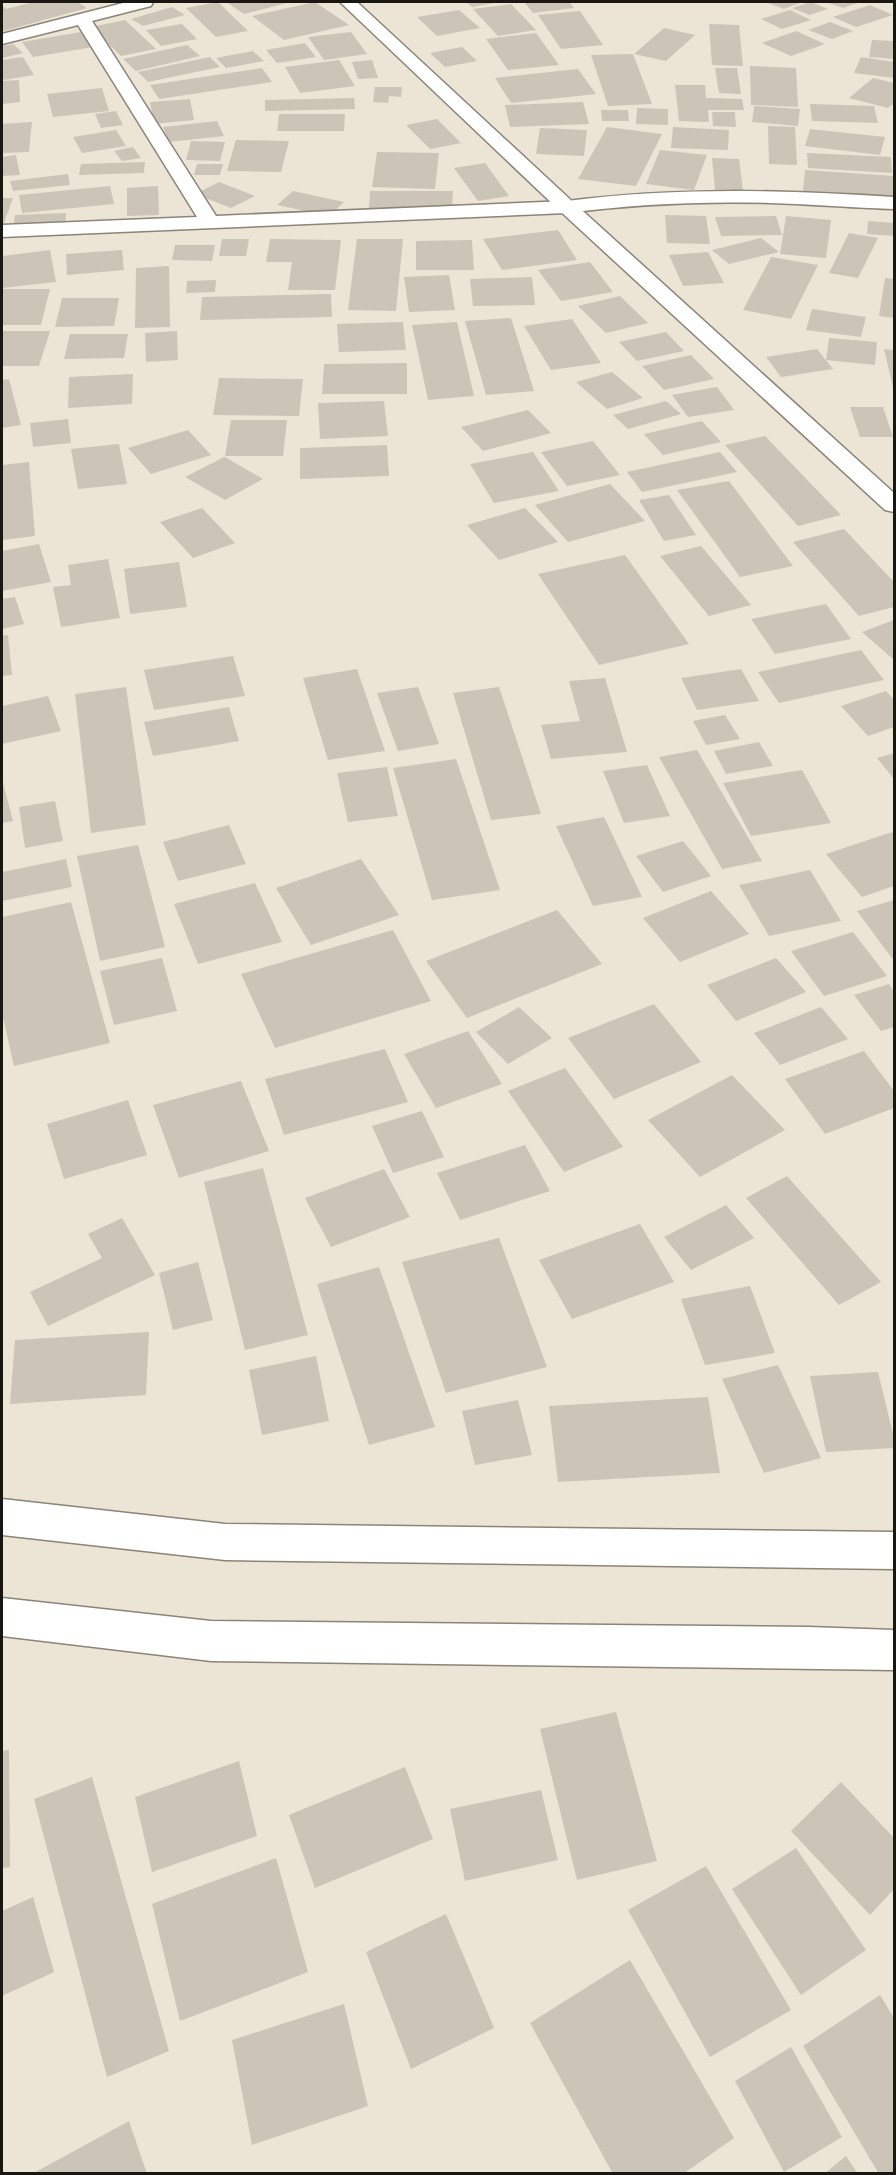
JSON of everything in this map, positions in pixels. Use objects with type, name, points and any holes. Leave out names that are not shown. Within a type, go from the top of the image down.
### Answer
[{"type":"main road","points":[[2,39],[145,2]]},
{"type":"main road","points":[[348,2],[567,207],[894,505]]},
{"type":"main road","points":[[82,18],[210,222]]},
{"type":"main road","points":[[2,231],[567,207],[627,200],[692,197],[792,196],[894,203]]},
{"type":"main road","points":[[2,1517],[225,1542],[894,1551]]},
{"type":"main road","points":[[2,1617],[211,1641],[809,1647],[894,1650]]},
{"type":"building","points":[[34,2],[77,2],[87,8],[2,30],[2,6],[6,9]]},
{"type":"building","points":[[218,2],[248,31],[216,37],[186,8]]},
{"type":"building","points":[[226,2],[291,2],[244,14]]},
{"type":"building","points":[[315,2],[349,25],[284,40],[252,16]]},
{"type":"building","points":[[466,2],[495,2],[495,3],[472,7]]},
{"type":"building","points":[[524,2],[569,2],[574,8],[533,13]]},
{"type":"building","points":[[765,2],[802,2],[784,9]]},
{"type":"building","points":[[811,2],[828,9],[809,15],[792,8]]},
{"type":"building","points":[[826,2],[860,2],[843,8]]},
{"type":"building","points":[[511,4],[536,30],[498,36],[473,9]]},
{"type":"building","points":[[870,5],[893,15],[856,27],[833,17]]},
{"type":"building","points":[[172,7],[185,15],[143,26],[131,19]]},
{"type":"building","points":[[459,10],[480,28],[437,36],[417,17]]},
{"type":"building","points":[[790,10],[811,20],[782,29],[761,19]]},
{"type":"building","points":[[580,11],[603,45],[561,49],[538,15]]},
{"type":"building","points":[[125,20],[156,49],[121,56],[91,27]]},
{"type":"building","points":[[830,22],[853,31],[832,39],[808,30]]},
{"type":"building","points":[[182,24],[197,39],[161,46],[146,30]]},
{"type":"building","points":[[709,24],[739,25],[743,66],[712,65]]},
{"type":"building","points":[[664,28],[695,35],[666,61],[634,54]]},
{"type":"building","points":[[796,31],[825,44],[791,56],[762,43]]},
{"type":"building","points":[[81,32],[93,47],[33,57],[22,42]]},
{"type":"building","points":[[351,32],[367,54],[324,60],[308,37]]},
{"type":"building","points":[[536,33],[559,65],[508,70],[486,39]]},
{"type":"building","points":[[872,40],[894,41],[894,59],[869,57]]},
{"type":"building","points":[[305,43],[316,57],[277,63],[266,50]]},
{"type":"building","points":[[13,44],[23,53],[2,58],[2,46]]},
{"type":"building","points":[[187,45],[200,56],[136,71],[123,59]]},
{"type":"building","points":[[462,47],[477,61],[445,67],[430,53]]},
{"type":"building","points":[[253,51],[264,61],[226,68],[216,58]]},
{"type":"building","points":[[633,54],[652,104],[608,106],[591,55]]},
{"type":"building","points":[[23,57],[34,75],[4,80],[2,60]]},
{"type":"building","points":[[210,57],[220,67],[148,82],[138,72]]},
{"type":"building","points":[[861,57],[894,62],[894,78],[854,73]]},
{"type":"building","points":[[339,60],[355,86],[300,93],[285,67]]},
{"type":"building","points":[[372,60],[378,78],[358,79],[352,62]]},
{"type":"building","points":[[750,66],[796,68],[798,107],[751,105]]},
{"type":"building","points":[[262,68],[272,82],[159,99],[150,85]]},
{"type":"building","points":[[715,68],[737,68],[741,94],[719,93]]},
{"type":"building","points":[[578,69],[596,94],[511,103],[495,78]]},
{"type":"building","points":[[873,78],[894,83],[894,103],[888,108],[849,98]]},
{"type":"building","points":[[19,80],[20,102],[2,104],[2,81]]},
{"type":"building","points":[[675,85],[705,85],[706,98],[742,99],[744,110],[708,110],[709,122],[679,121]]},
{"type":"building","points":[[375,87],[402,87],[401,97],[389,96],[388,103],[373,102]]},
{"type":"building","points":[[102,88],[109,111],[53,117],[47,94]]},
{"type":"building","points":[[354,98],[355,109],[265,111],[265,100]]},
{"type":"building","points":[[190,99],[194,120],[154,124],[150,102]]},
{"type":"building","points":[[583,102],[589,124],[510,127],[505,105]]},
{"type":"building","points":[[810,104],[874,106],[878,123],[812,121]]},
{"type":"building","points":[[754,106],[800,109],[798,126],[752,122]]},
{"type":"building","points":[[637,108],[668,109],[668,125],[636,124]]},
{"type":"building","points":[[601,110],[628,110],[629,121],[602,121]]},
{"type":"building","points":[[116,111],[123,125],[101,128],[95,114]]},
{"type":"building","points":[[712,112],[735,112],[736,127],[713,126]]},
{"type":"building","points":[[279,114],[345,114],[344,131],[277,131]]},
{"type":"building","points":[[437,119],[461,143],[430,149],[406,125]]},
{"type":"building","points":[[217,121],[224,136],[169,142],[163,127]]},
{"type":"building","points":[[32,122],[29,152],[2,153],[2,124]]},
{"type":"building","points":[[768,126],[795,127],[797,165],[769,164]]},
{"type":"building","points":[[607,127],[662,134],[636,186],[578,179]]},
{"type":"building","points":[[673,127],[729,130],[728,150],[671,148]]},
{"type":"building","points":[[540,128],[587,130],[584,156],[536,154]]},
{"type":"building","points":[[810,129],[885,137],[880,155],[805,146]]},
{"type":"building","points":[[116,130],[126,146],[82,153],[73,137]]},
{"type":"building","points":[[236,140],[289,141],[281,172],[227,171]]},
{"type":"building","points":[[191,141],[225,142],[220,161],[186,160]]},
{"type":"building","points":[[133,147],[141,158],[122,161],[114,151]]},
{"type":"building","points":[[660,150],[707,155],[694,190],[646,184]]},
{"type":"building","points":[[377,152],[439,153],[435,189],[372,187]]},
{"type":"building","points":[[807,153],[891,157],[892,173],[808,168]]},
{"type":"building","points":[[16,155],[20,175],[2,176],[2,157]]},
{"type":"building","points":[[712,158],[739,159],[743,191],[715,190]]},
{"type":"building","points":[[145,162],[144,173],[79,175],[81,164]]},
{"type":"building","points":[[485,163],[509,196],[478,201],[454,168]]},
{"type":"building","points":[[197,164],[223,164],[220,175],[194,175]]},
{"type":"building","points":[[805,170],[894,176],[894,199],[803,192]]},
{"type":"building","points":[[68,174],[70,185],[13,191],[10,181]]},
{"type":"building","points":[[219,182],[255,196],[231,208],[195,194]]},
{"type":"building","points":[[110,186],[114,204],[22,213],[19,195]]},
{"type":"building","points":[[158,186],[159,215],[127,216],[127,188]]},
{"type":"building","points":[[293,191],[344,202],[329,216],[277,205]]},
{"type":"building","points":[[370,191],[453,191],[452,209],[369,209]]},
{"type":"building","points":[[2,198],[13,198],[4,223],[2,223]]},
{"type":"building","points":[[66,213],[65,227],[13,229],[15,215]]},
{"type":"building","points":[[665,215],[706,216],[710,244],[667,243]]},
{"type":"building","points":[[776,216],[782,235],[721,236],[715,217]]},
{"type":"building","points":[[786,216],[831,220],[826,258],[780,254]]},
{"type":"building","points":[[868,221],[894,223],[894,236],[867,234]]},
{"type":"building","points":[[558,230],[577,260],[502,270],[483,239]]},
{"type":"building","points":[[849,233],[878,238],[858,278],[829,273]]},
{"type":"building","points":[[761,238],[779,252],[729,264],[712,250]]},
{"type":"building","points":[[222,239],[249,239],[246,256],[219,256]]},
{"type":"building","points":[[270,239],[341,240],[335,290],[288,290],[292,262],[266,262]]},
{"type":"building","points":[[357,239],[403,239],[396,311],[348,310]]},
{"type":"building","points":[[472,240],[474,270],[416,270],[416,241]]},
{"type":"building","points":[[175,245],[215,245],[212,261],[172,260]]},
{"type":"building","points":[[50,250],[56,282],[2,288],[2,256]]},
{"type":"building","points":[[122,250],[124,270],[67,275],[66,254]]},
{"type":"building","points":[[708,252],[724,283],[683,286],[669,255]]},
{"type":"building","points":[[771,257],[818,265],[791,319],[743,310]]},
{"type":"building","points":[[590,262],[613,292],[561,301],[538,270]]},
{"type":"building","points":[[169,266],[170,327],[135,328],[136,268]]},
{"type":"building","points":[[449,275],[455,310],[409,312],[404,277]]},
{"type":"building","points":[[532,277],[535,305],[473,306],[470,279]]},
{"type":"building","points":[[885,278],[894,279],[894,318],[879,316]]},
{"type":"building","points":[[216,280],[215,292],[186,293],[187,281]]},
{"type":"building","points":[[2,289],[50,289],[41,325],[2,325]]},
{"type":"building","points":[[331,294],[332,317],[200,320],[202,297]]},
{"type":"building","points":[[620,296],[648,323],[606,333],[578,306]]},
{"type":"building","points":[[62,298],[119,298],[114,326],[55,327]]},
{"type":"building","points":[[812,309],[866,317],[861,337],[806,330]]},
{"type":"building","points":[[511,318],[534,391],[486,395],[465,321]]},
{"type":"building","points":[[572,319],[601,363],[551,370],[524,326]]},
{"type":"building","points":[[403,322],[406,350],[339,352],[337,324]]},
{"type":"building","points":[[457,322],[474,396],[428,400],[412,325]]},
{"type":"building","points":[[2,331],[50,331],[39,366],[2,366]]},
{"type":"building","points":[[177,331],[178,360],[146,362],[145,333]]},
{"type":"building","points":[[666,332],[684,351],[637,361],[619,342]]},
{"type":"building","points":[[70,334],[128,334],[124,358],[64,359]]},
{"type":"building","points":[[829,338],[877,342],[875,365],[826,360]]},
{"type":"building","points":[[817,349],[833,369],[781,377],[766,357]]},
{"type":"building","points":[[884,349],[894,350],[894,392]]},
{"type":"building","points":[[691,355],[714,379],[664,390],[642,366]]},
{"type":"building","points":[[407,363],[407,394],[322,394],[324,364]]},
{"type":"building","points":[[612,372],[643,398],[607,409],[576,382]]},
{"type":"building","points":[[133,374],[132,404],[68,408],[69,377]]},
{"type":"building","points":[[219,378],[303,379],[299,416],[213,415]]},
{"type":"building","points":[[9,379],[21,425],[2,428],[2,380]]},
{"type":"building","points":[[717,387],[734,410],[688,417],[672,395]]},
{"type":"building","points":[[384,401],[388,436],[320,439],[318,403]]},
{"type":"building","points":[[666,401],[681,414],[628,429],[613,415]]},
{"type":"building","points":[[850,407],[883,407],[893,437],[860,437]]},
{"type":"building","points":[[528,410],[551,433],[483,451],[461,427]]},
{"type":"building","points":[[68,419],[71,443],[33,447],[30,423]]},
{"type":"building","points":[[231,420],[287,420],[283,456],[225,456]]},
{"type":"building","points":[[702,421],[721,442],[663,455],[644,434]]},
{"type":"building","points":[[188,430],[211,455],[151,474],[128,448]]},
{"type":"building","points":[[765,436],[841,515],[798,526],[725,445]]},
{"type":"building","points":[[593,441],[620,475],[567,486],[541,452]]},
{"type":"building","points":[[119,444],[127,484],[78,489],[71,449]]},
{"type":"building","points":[[387,445],[389,476],[300,479],[300,448]]},
{"type":"building","points":[[533,452],[559,491],[494,503],[470,464]]},
{"type":"building","points":[[720,452],[737,472],[642,492],[627,472]]},
{"type":"building","points":[[225,457],[263,479],[225,500],[185,477]]},
{"type":"building","points":[[29,462],[35,536],[2,540],[2,465]]},
{"type":"building","points":[[729,481],[793,566],[740,577],[677,490]]},
{"type":"building","points":[[610,484],[645,521],[568,542],[535,505]]},
{"type":"building","points":[[669,495],[696,535],[664,541],[639,500]]},
{"type":"building","points":[[202,508],[235,543],[193,558],[160,522]]},
{"type":"building","points":[[525,508],[558,542],[499,560],[467,525]]},
{"type":"building","points":[[844,529],[894,582],[894,607],[859,616],[793,542]]},
{"type":"building","points":[[39,544],[51,582],[2,591],[2,551]]},
{"type":"building","points":[[701,546],[751,605],[709,616],[660,556]]},
{"type":"building","points":[[625,555],[689,644],[599,665],[538,574]]},
{"type":"building","points":[[108,559],[120,618],[61,627],[53,587],[71,585],[68,565]]},
{"type":"building","points":[[179,562],[187,607],[130,614],[124,569]]},
{"type":"building","points":[[15,597],[24,624],[2,629],[2,599]]},
{"type":"building","points":[[826,604],[851,639],[775,654],[751,619]]},
{"type":"building","points":[[894,620],[894,660],[862,632]]},
{"type":"building","points":[[8,635],[12,675],[2,676],[2,636]]},
{"type":"building","points":[[861,650],[884,680],[779,703],[758,672]]},
{"type":"building","points":[[233,656],[245,696],[154,710],[144,670]]},
{"type":"building","points":[[357,669],[385,751],[328,760],[303,678]]},
{"type":"building","points":[[741,669],[759,701],[697,710],[681,678]]},
{"type":"building","points":[[605,678],[627,752],[551,759],[541,725],[580,721],[569,681]]},
{"type":"building","points":[[126,687],[146,825],[91,833],[75,694]]},
{"type":"building","points":[[418,687],[439,744],[398,751],[377,693]]},
{"type":"building","points":[[499,687],[541,814],[491,820],[453,693]]},
{"type":"building","points":[[886,691],[894,700],[894,727],[868,736],[841,706]]},
{"type":"building","points":[[48,696],[61,731],[2,744],[2,706]]},
{"type":"building","points":[[229,707],[239,741],[153,756],[144,722]]},
{"type":"building","points":[[725,715],[740,739],[706,745],[693,721]]},
{"type":"building","points":[[759,742],[773,766],[726,774],[714,751]]},
{"type":"building","points":[[697,750],[762,861],[722,869],[659,757]]},
{"type":"building","points":[[894,753],[894,779],[877,758]]},
{"type":"building","points":[[456,759],[500,890],[432,900],[393,768]]},
{"type":"building","points":[[647,765],[670,816],[624,823],[603,771]]},
{"type":"building","points":[[387,767],[398,816],[348,822],[337,773]]},
{"type":"building","points":[[802,770],[831,823],[751,836],[723,783]]},
{"type":"building","points":[[2,779],[13,821],[2,823]]},
{"type":"building","points":[[55,801],[63,841],[25,848],[19,807]]},
{"type":"building","points":[[604,817],[642,897],[593,906],[556,826]]},
{"type":"building","points":[[229,825],[246,864],[178,881],[163,842]]},
{"type":"building","points":[[892,832],[894,835],[894,886],[862,897],[826,854]]},
{"type":"building","points":[[683,841],[711,876],[663,892],[636,856]]},
{"type":"building","points":[[138,845],[165,947],[100,961],[77,856]]},
{"type":"building","points":[[66,859],[72,887],[2,901],[2,872]]},
{"type":"building","points":[[361,859],[399,915],[311,945],[276,888]]},
{"type":"building","points":[[810,870],[841,921],[769,936],[739,885]]},
{"type":"building","points":[[255,883],[282,942],[198,964],[174,904]]},
{"type":"building","points":[[711,891],[749,934],[680,962],[643,918]]},
{"type":"building","points":[[894,900],[894,961],[857,911]]},
{"type":"building","points":[[71,902],[110,1043],[14,1066],[2,1013],[2,917]]},
{"type":"building","points":[[557,910],[602,964],[467,1018],[426,961]]},
{"type":"building","points":[[393,930],[431,1001],[275,1048],[241,974]]},
{"type":"building","points":[[853,932],[887,976],[824,996],[791,951]]},
{"type":"building","points":[[162,958],[177,1011],[114,1025],[100,971]]},
{"type":"building","points":[[776,958],[806,992],[736,1021],[707,985]]},
{"type":"building","points":[[889,984],[894,992],[894,1027],[881,1031],[854,995]]},
{"type":"building","points":[[654,1004],[701,1062],[614,1099],[568,1038]]},
{"type":"building","points":[[519,1007],[552,1038],[508,1064],[476,1032]]},
{"type":"building","points":[[821,1007],[848,1039],[780,1065],[754,1033]]},
{"type":"building","points":[[468,1031],[502,1084],[436,1108],[404,1054]]},
{"type":"building","points":[[385,1049],[408,1102],[284,1135],[265,1079]]},
{"type":"building","points":[[864,1051],[894,1091],[894,1108],[825,1134],[785,1079]]},
{"type":"building","points":[[565,1068],[623,1147],[564,1172],[508,1091]]},
{"type":"building","points":[[732,1075],[785,1130],[700,1177],[648,1120]]},
{"type":"building","points":[[241,1081],[269,1151],[179,1178],[153,1105]]},
{"type":"building","points":[[128,1100],[147,1155],[64,1179],[47,1124]]},
{"type":"building","points":[[422,1111],[444,1157],[393,1173],[372,1126]]},
{"type":"building","points":[[525,1145],[550,1191],[460,1220],[437,1173]]},
{"type":"building","points":[[263,1168],[308,1335],[245,1350],[204,1182]]},
{"type":"building","points":[[384,1169],[410,1217],[331,1247],[305,1198]]},
{"type":"building","points":[[787,1176],[881,1282],[839,1305],[746,1198]]},
{"type":"building","points":[[726,1205],[754,1238],[691,1270],[664,1237]]},
{"type":"building","points":[[122,1218],[155,1275],[48,1326],[30,1292],[102,1258],[88,1234]]},
{"type":"building","points":[[640,1224],[674,1282],[572,1319],[539,1260]]},
{"type":"building","points":[[499,1238],[547,1367],[446,1393],[402,1262]]},
{"type":"building","points":[[198,1262],[213,1320],[173,1330],[159,1273]]},
{"type":"building","points":[[379,1267],[435,1427],[369,1445],[317,1284]]},
{"type":"building","points":[[750,1286],[775,1353],[705,1365],[681,1299]]},
{"type":"building","points":[[149,1332],[146,1395],[10,1404],[15,1340]]},
{"type":"building","points":[[316,1356],[329,1421],[262,1435],[249,1370]]},
{"type":"building","points":[[778,1365],[821,1458],[764,1473],[722,1379]]},
{"type":"building","points":[[878,1372],[894,1438],[894,1448],[826,1452],[810,1376]]},
{"type":"building","points":[[708,1397],[720,1473],[558,1482],[549,1406]]},
{"type":"building","points":[[518,1400],[532,1455],[475,1465],[462,1411]]},
{"type":"building","points":[[616,1712],[657,1861],[577,1880],[540,1729]]},
{"type":"building","points":[[9,1750],[10,1867],[2,1868],[2,1751]]},
{"type":"building","points":[[239,1761],[257,1836],[152,1872],[135,1797]]},
{"type":"building","points":[[405,1767],[433,1839],[315,1888],[289,1815]]},
{"type":"building","points":[[92,1777],[169,2051],[107,2077],[34,1799]]},
{"type":"building","points":[[841,1782],[894,1838],[894,1889],[870,1915],[791,1831]]},
{"type":"building","points":[[541,1790],[558,1860],[465,1881],[450,1809]]},
{"type":"building","points":[[796,1848],[866,1950],[801,1995],[732,1889]]},
{"type":"building","points":[[276,1858],[308,1972],[180,2021],[152,1904]]},
{"type":"building","points":[[706,1866],[791,2010],[710,2057],[628,1910]]},
{"type":"building","points":[[33,1897],[54,1972],[2,1996],[2,1911]]},
{"type":"building","points":[[446,1914],[494,2028],[411,2069],[366,1952]]},
{"type":"building","points":[[630,1960],[734,2138],[683,2174],[613,2174],[530,2023]]},
{"type":"building","points":[[880,1995],[894,2018],[894,2174],[879,2174],[803,2046]]},
{"type":"building","points":[[344,2004],[368,2106],[252,2145],[232,2040]]},
{"type":"building","points":[[791,2047],[842,2137],[784,2172],[735,2081]]},
{"type":"building","points":[[129,2121],[147,2174],[32,2174]]},
{"type":"building","points":[[846,2156],[858,2174],[824,2174]]}]
